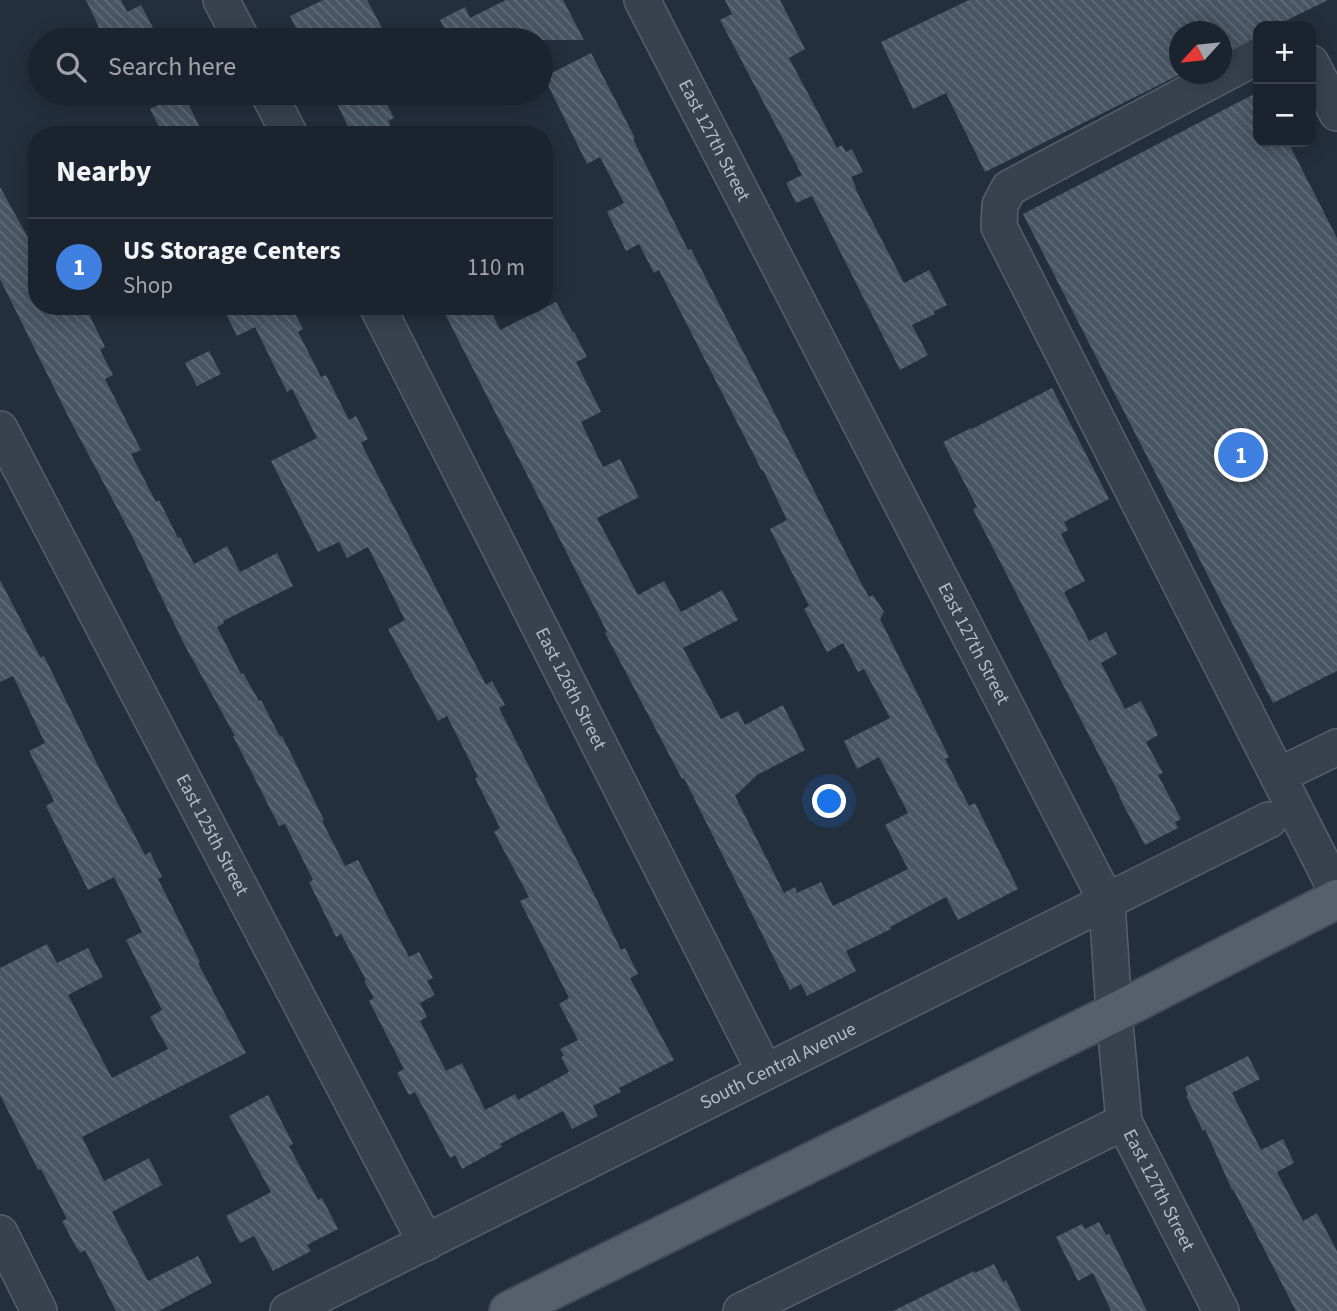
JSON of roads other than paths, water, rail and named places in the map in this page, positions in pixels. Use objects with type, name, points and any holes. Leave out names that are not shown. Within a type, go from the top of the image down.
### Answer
[{"type":"main road","points":[[509,1311],[1114,1013],[1327,902]]},
{"type":"street","points":[[221,0],[236,28]]},
{"type":"street","name":"East 127th Street","points":[[642,0],[1107,902],[1125,1122],[1221,1311]]},
{"type":"street","points":[[1253,59],[1009,188],[999,205],[999,227],[1278,776],[1327,902]]},
{"type":"street","points":[[1316,73],[1337,113]]},
{"type":"street","points":[[274,105],[285,126]]},
{"type":"street","name":"East 126th Street","points":[[382,315],[765,1072]]},
{"type":"street","name":"East 125th Street","points":[[0,429],[426,1243]]},
{"type":"street","points":[[1278,776],[1337,747]]},
{"type":"street","name":"South Central Avenue","points":[[288,1311],[1269,820]]},
{"type":"street","points":[[741,1311],[795,1299],[1125,1122]]},
{"type":"street","points":[[0,1233],[39,1311]]},
{"type":"place","name":"US Storage Centers","points":[[1241,455]]}]
